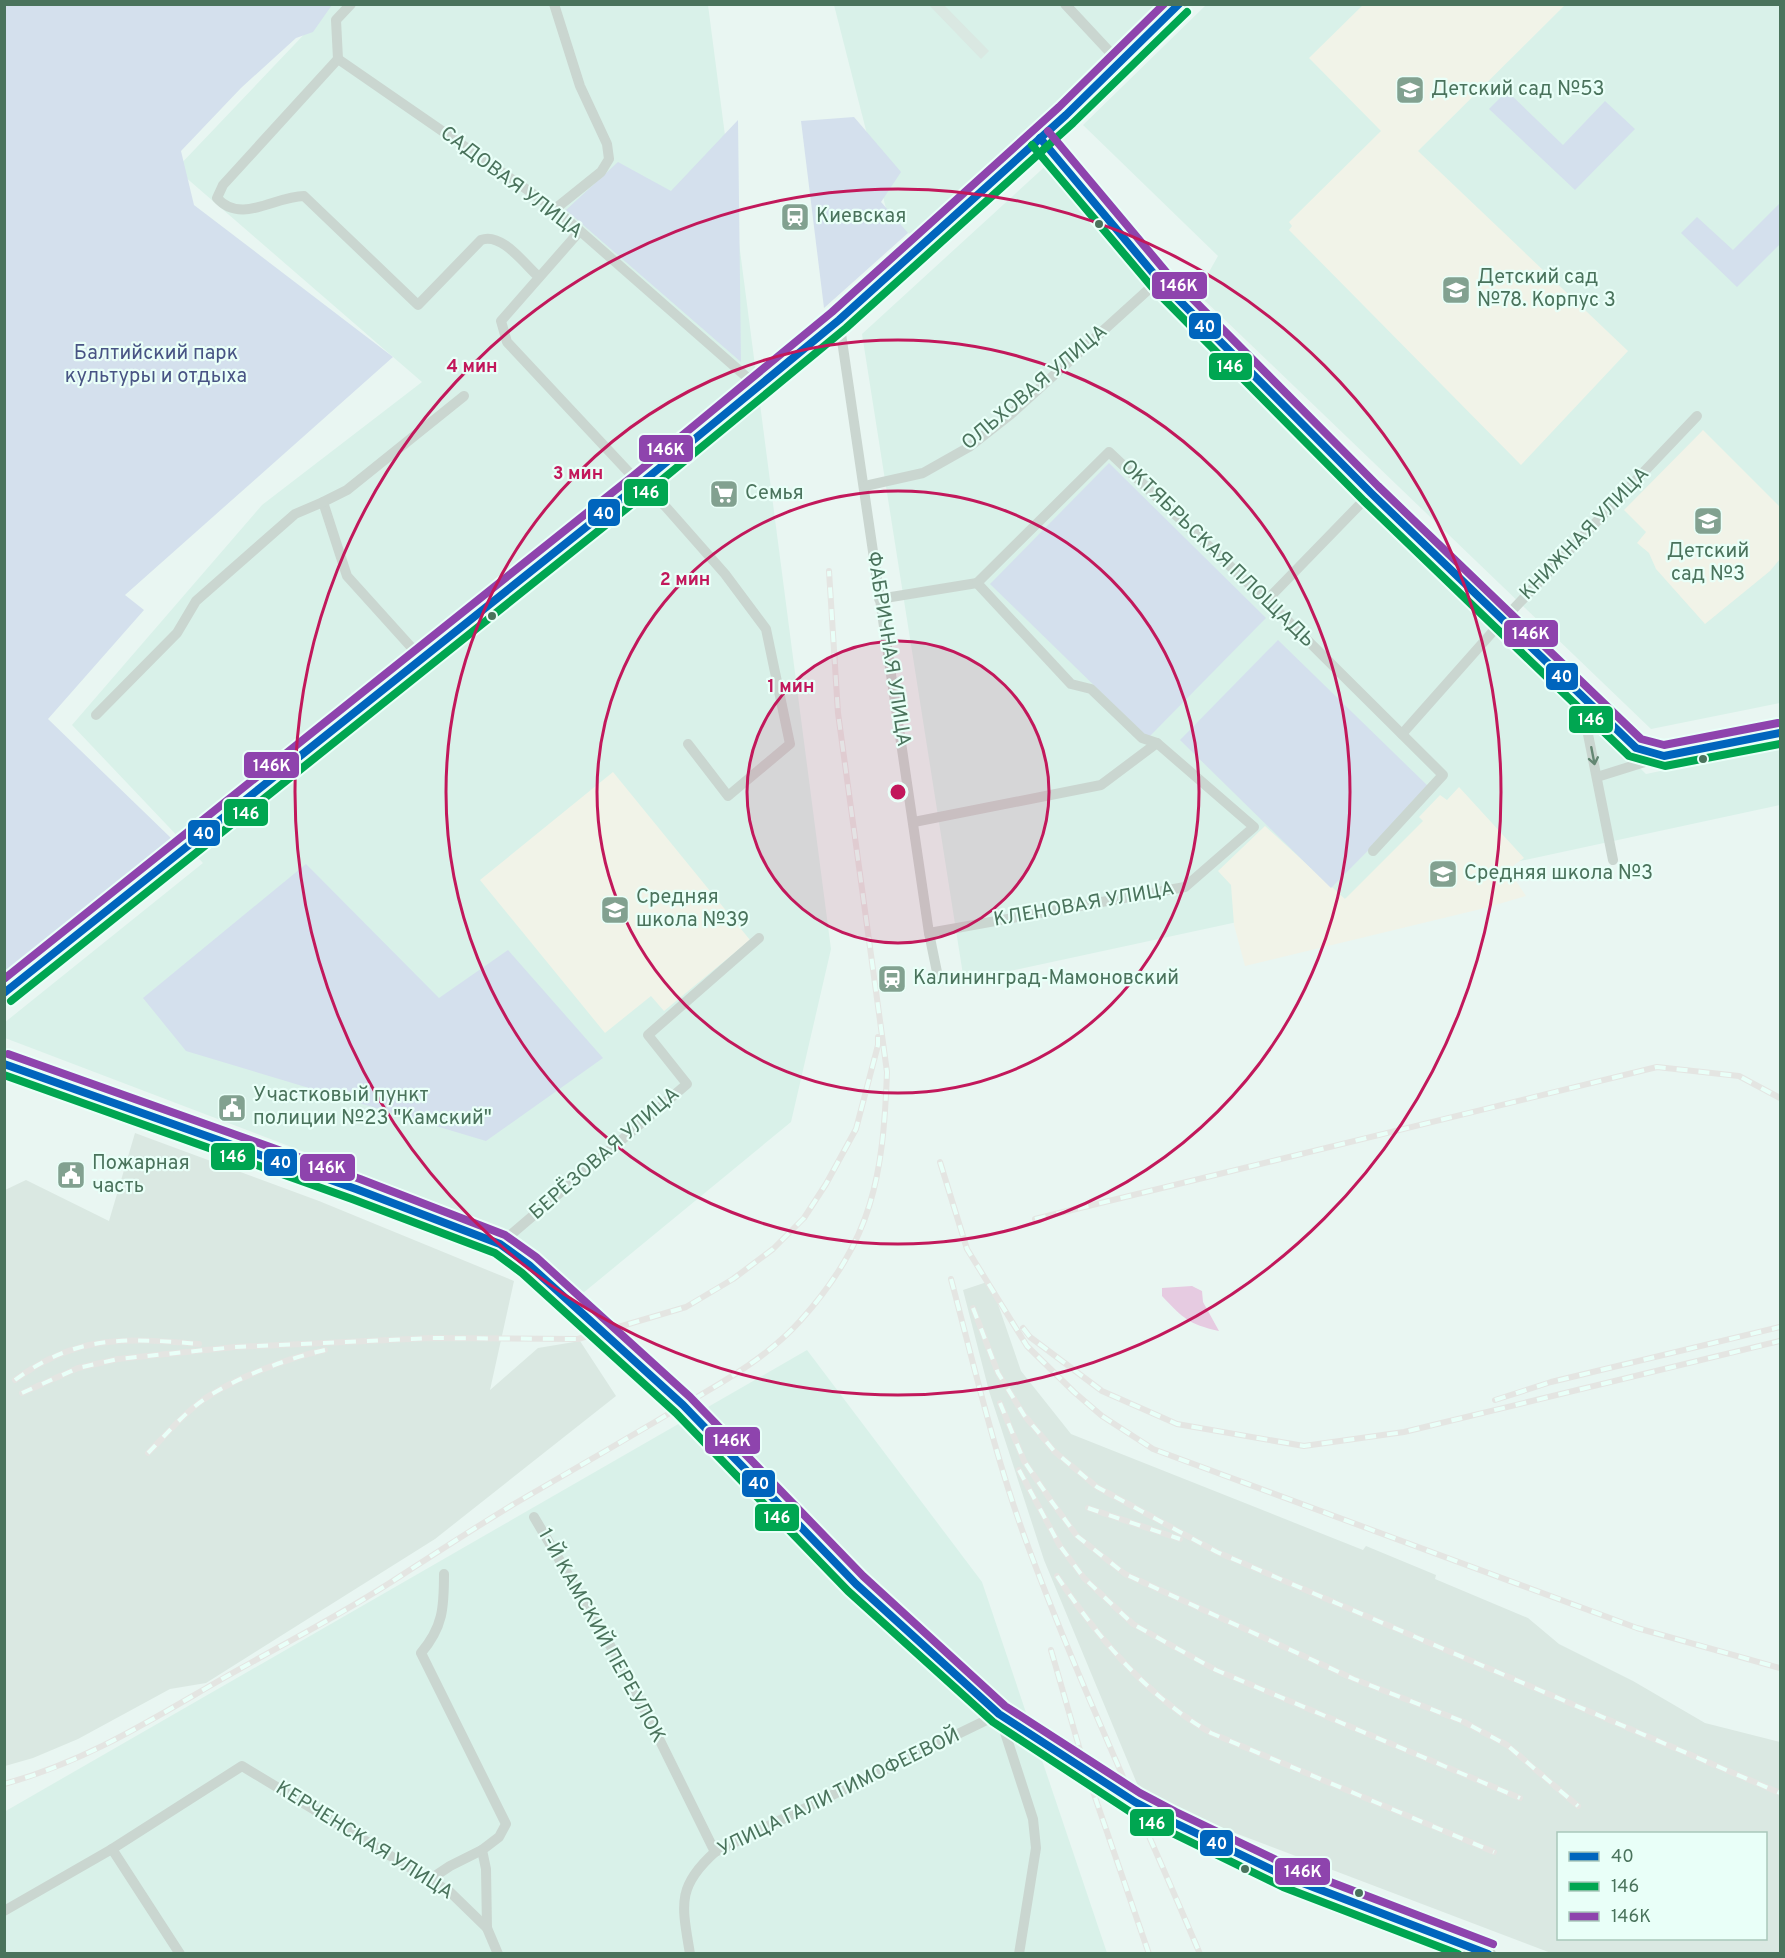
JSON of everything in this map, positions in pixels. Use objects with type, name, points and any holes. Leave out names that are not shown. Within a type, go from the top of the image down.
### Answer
[{"type":"main road","points":[[4,993],[640,484],[839,320],[1040,138],[1180,4]]},
{"type":"main road","points":[[1040,138],[1159,280],[1371,493],[1636,748],[1664,756],[1780,733]]},
{"type":"main road","points":[[4,1064],[356,1189],[500,1244],[529,1265],[676,1398],[856,1584],[999,1714],[1135,1802],[1171,1821],[1287,1877],[1489,1953]]},
{"type":"street","points":[[351,4],[336,20],[338,59],[223,185],[217,198],[225,206],[239,210],[268,206],[288,196],[304,196],[418,305],[481,240],[488,238],[499,241],[539,277]]},
{"type":"street","points":[[554,4],[580,86],[607,144],[609,159],[601,172],[582,184],[555,209]]},
{"type":"street","points":[[1065,4],[1120,63]]},
{"type":"street","name":"САДОВАЯ УЛИЦА","points":[[338,59],[555,209],[579,232],[761,385]]},
{"type":"street","points":[[579,232],[501,321],[507,342],[640,484],[665,506],[725,574],[765,629],[790,744],[728,795],[688,744]]},
{"type":"street","name":"ОЛЬХОВАЯ УЛИЦА","points":[[864,486],[923,473],[969,447],[1011,414],[1159,280]]},
{"type":"street","name":"ФАБРИЧНАЯ УЛИЦА","points":[[839,320],[929,933],[938,977]]},
{"type":"street","points":[[96,715],[177,633],[196,600],[295,514],[347,490],[464,396]]},
{"type":"street","name":"КНИЖНАЯ УЛИЦА","points":[[1402,734],[1504,619],[1697,416]]},
{"type":"street","name":"ОКТЯБРЬСКАЯ ПЛОЩАДЬ","points":[[977,583],[1109,452],[1267,600],[1443,775],[1373,851]]},
{"type":"street","points":[[1267,600],[1371,493]]},
{"type":"street","points":[[323,502],[347,576],[421,658]]},
{"type":"street","points":[[879,599],[977,583],[1071,684],[1091,688],[1142,738],[1156,743]]},
{"type":"street","points":[[1580,694],[1613,860]]},
{"type":"street","points":[[914,822],[1101,785],[1156,743]]},
{"type":"street","name":"КЛЕНОВАЯ УЛИЦА","points":[[929,933],[1185,887],[1254,827],[1156,743]]},
{"type":"street","points":[[1597,777],[1664,756]]},
{"type":"street","name":"БЕРЁЗОВАЯ УЛИЦА","points":[[500,1244],[687,1083],[648,1035],[759,938]]},
{"type":"street","name":"1-Й КАМСКИЙ ПЕРЕУЛОК","points":[[534,1517],[627,1674],[715,1852]]},
{"type":"street","points":[[429,1880],[500,1837],[506,1824],[421,1653],[435,1636],[444,1607],[444,1574]]},
{"type":"street","points":[[999,1714],[1033,1819],[1036,1848],[1018,1953]]},
{"type":"street","name":"УЛИЦА ГАЛИ ТИМОФЕЕВОЙ","points":[[690,1953],[683,1896],[695,1870],[715,1852],[999,1714]]},
{"type":"street","name":"КЕРЧЕНСКАЯ УЛИЦА","points":[[112,1850],[242,1766],[450,1892],[487,1928],[498,1953]]},
{"type":"street","points":[[4,1911],[112,1850],[180,1953]]},
{"type":"street","points":[[482,1850],[486,1869],[487,1928]]},
{"type":"shaded area","name":"Детский сад №78. Корпус 3","points":[[1364,4],[1565,5],[1418,151],[1628,351],[1521,465],[1289,230],[1292,226],[1289,222],[1381,131],[1309,58]]},
{"type":"shaded area","points":[[332,5],[708,5],[831,949],[791,1122],[577,1298],[504,1228],[5,1038],[4,1023],[203,863],[72,725],[262,505],[422,382],[176,169]]},
{"type":"shaded area","points":[[834,5],[1167,5],[918,234],[892,232]]},
{"type":"shaded area","points":[[929,5],[944,5],[989,51],[981,59]]},
{"type":"shaded area","points":[[1206,5],[1780,5],[1780,703],[1651,729],[1197,293],[1218,256],[1083,125]]},
{"type":"shaded area","points":[[1051,161],[1146,280],[1646,774],[1780,746],[1780,805],[964,981],[862,334]]},
{"type":"shaded area","name":"Детский сад №3","points":[[1703,430],[1780,507],[1780,559],[1770,571],[1705,624],[1656,569],[1649,553],[1637,543],[1646,532],[1624,510]]},
{"type":"shaded area","name":"Средняя школа №39","points":[[613,772],[750,940],[664,1011],[651,996],[605,1033],[480,880]]},
{"type":"shaded area","name":"Средняя школа №3","points":[[1459,787],[1524,858],[1514,865],[1520,871],[1514,878],[1526,896],[1245,966],[1234,925],[1231,885],[1218,871],[1265,826],[1345,899],[1423,821],[1419,817],[1440,795],[1447,800]]},
{"type":"shaded area","points":[[135,1133],[319,1201],[514,1281],[490,1390],[538,1348],[580,1341],[616,1396],[435,1539],[206,1683],[170,1689],[78,1739],[33,1758],[5,1766],[5,1190],[26,1180],[109,1221]]},
{"type":"shaded area","points":[[990,1281],[1021,1371],[1071,1434],[1363,1550],[1366,1546],[1436,1575],[1435,1579],[1528,1618],[1559,1644],[1633,1681],[1705,1723],[1780,1742],[1780,1953],[1551,1953],[1143,1798],[1044,1560],[989,1391],[963,1290]]},
{"type":"shaded area","points":[[1192,1286],[1202,1291],[1203,1302],[1219,1331],[1200,1326],[1187,1319],[1162,1296],[1162,1288]]},
{"type":"shaded area","points":[[807,1350],[982,1582],[1107,1953],[5,1953],[4,1812]]},
{"type":"green space","name":"Балтийский парк культуры и отдыха","points":[[5,4],[332,5],[313,32],[296,38],[241,88],[181,151],[194,205],[393,357],[125,595],[144,610],[48,719],[171,838],[5,974]]},
{"type":"green space","points":[[1507,91],[1563,145],[1605,101],[1635,129],[1575,190],[1489,109]]},
{"type":"green space","points":[[854,117],[901,172],[881,202],[908,233],[824,308],[801,121]]},
{"type":"green space","points":[[738,120],[741,362],[566,210],[618,162],[671,191]]},
{"type":"green space","points":[[1780,203],[1780,244],[1737,287],[1681,233],[1697,217],[1733,250]]},
{"type":"green space","points":[[1109,463],[1266,618],[1148,738],[990,584]]},
{"type":"green space","points":[[1278,640],[1430,788],[1331,888],[1180,740]]},
{"type":"green space","points":[[306,864],[439,998],[508,950],[603,1058],[486,1141],[186,1051],[143,998]]},
{"type":"railway","points":[[4,1784],[60,1765],[113,1741],[356,1604],[514,1504],[759,1358],[788,1334],[825,1290],[859,1234],[870,1205],[882,1144],[887,1072],[838,713],[829,571]]},
{"type":"railway","points":[[22,1393],[78,1368],[118,1359],[235,1347],[432,1338],[578,1339],[686,1307],[733,1279],[773,1249],[804,1218],[826,1184],[856,1129],[878,1045],[878,1037]]},
{"type":"railway","points":[[1035,1219],[1657,1067],[1739,1076],[1780,1098]]},
{"type":"railway","points":[[940,1162],[967,1249],[1027,1346],[1102,1416],[1153,1449],[1637,1628],[1780,1668]]},
{"type":"railway","points":[[951,1279],[996,1449],[1029,1549],[1090,1702],[1200,1954]]},
{"type":"railway","points":[[973,1308],[998,1373],[1024,1415],[1055,1452],[1097,1487],[1217,1552],[1780,1793]]},
{"type":"railway","points":[[1495,1400],[1551,1382],[1780,1327]]},
{"type":"railway","points":[[1023,1328],[1030,1337],[1102,1391],[1177,1424],[1304,1446],[1404,1432],[1780,1341]]},
{"type":"railway","points":[[15,1380],[60,1354],[103,1342],[149,1341],[199,1344]]},
{"type":"railway","points":[[148,1453],[188,1412],[221,1389],[274,1365],[325,1350]]},
{"type":"railway","points":[[1000,1403],[1024,1461],[1052,1502],[1077,1536],[1125,1574],[1354,1679],[1464,1722],[1507,1745],[1578,1806]]},
{"type":"railway","points":[[1019,1470],[1060,1546],[1084,1578],[1133,1624],[1216,1670],[1520,1798]]},
{"type":"railway","points":[[1088,1508],[1180,1539]]},
{"type":"railway","points":[[1057,1576],[1089,1621],[1125,1664],[1166,1702],[1211,1733],[1494,1852]]},
{"type":"railway","points":[[1051,1650],[1086,1771],[1149,1954]]},
{"type":"transit line","name":"146K","points":[[4,979],[633,476],[832,312],[1059,107],[1164,4]]},
{"type":"transit line","name":"40","points":[[4,993],[640,484],[839,320],[1066,115],[1179,4]]},
{"type":"transit line","name":"146","points":[[11,1001],[647,492],[846,328],[1073,123],[1187,12]]},
{"type":"transit line","name":"146K","points":[[1048,131],[1167,273],[1378,486],[1641,739],[1664,745],[1778,723]]},
{"type":"transit line","name":"40","points":[[1040,138],[1159,280],[1371,493],[1636,748],[1664,756],[1780,733]]},
{"type":"transit line","name":"146","points":[[1032,145],[1152,287],[1364,501],[1629,756],[1665,766],[1780,744]]},
{"type":"transit line","name":"146K","points":[[8,1054],[360,1179],[505,1235],[536,1257],[690,1397],[863,1576],[1005,1706],[1140,1793],[1176,1812],[1291,1867],[1493,1944]]},
{"type":"transit line","name":"40","points":[[4,1064],[356,1189],[500,1244],[529,1265],[683,1405],[856,1584],[999,1714],[1135,1802],[1171,1821],[1287,1877],[1488,1954]]},
{"type":"transit line","name":"146","points":[[4,1075],[352,1199],[495,1253],[522,1273],[676,1413],[848,1591],[993,1722],[1129,1811],[1166,1830],[1283,1887],[1458,1954]]},
{"type":"place","name":"Детский сад №53","points":[[1410,90]]},
{"type":"place","name":"Киевская","points":[[795,217]]},
{"type":"place","name":"Детский сад №78. Корпус 3","points":[[1456,290]]},
{"type":"place","name":"Семья","points":[[724,494]]},
{"type":"place","name":"Детский сад №3","points":[[1708,521]]},
{"type":"place","name":"Средняя школа №3","points":[[1443,874]]},
{"type":"place","name":"Средняя школа №39","points":[[615,910]]},
{"type":"place","name":"Калининград-Мамоновский","points":[[892,979]]},
{"type":"place","name":"Участковый пункт полиции №23 \"Камский\"","points":[[232,1108]]},
{"type":"place","name":"Пожарная часть","points":[[71,1175]]}]
